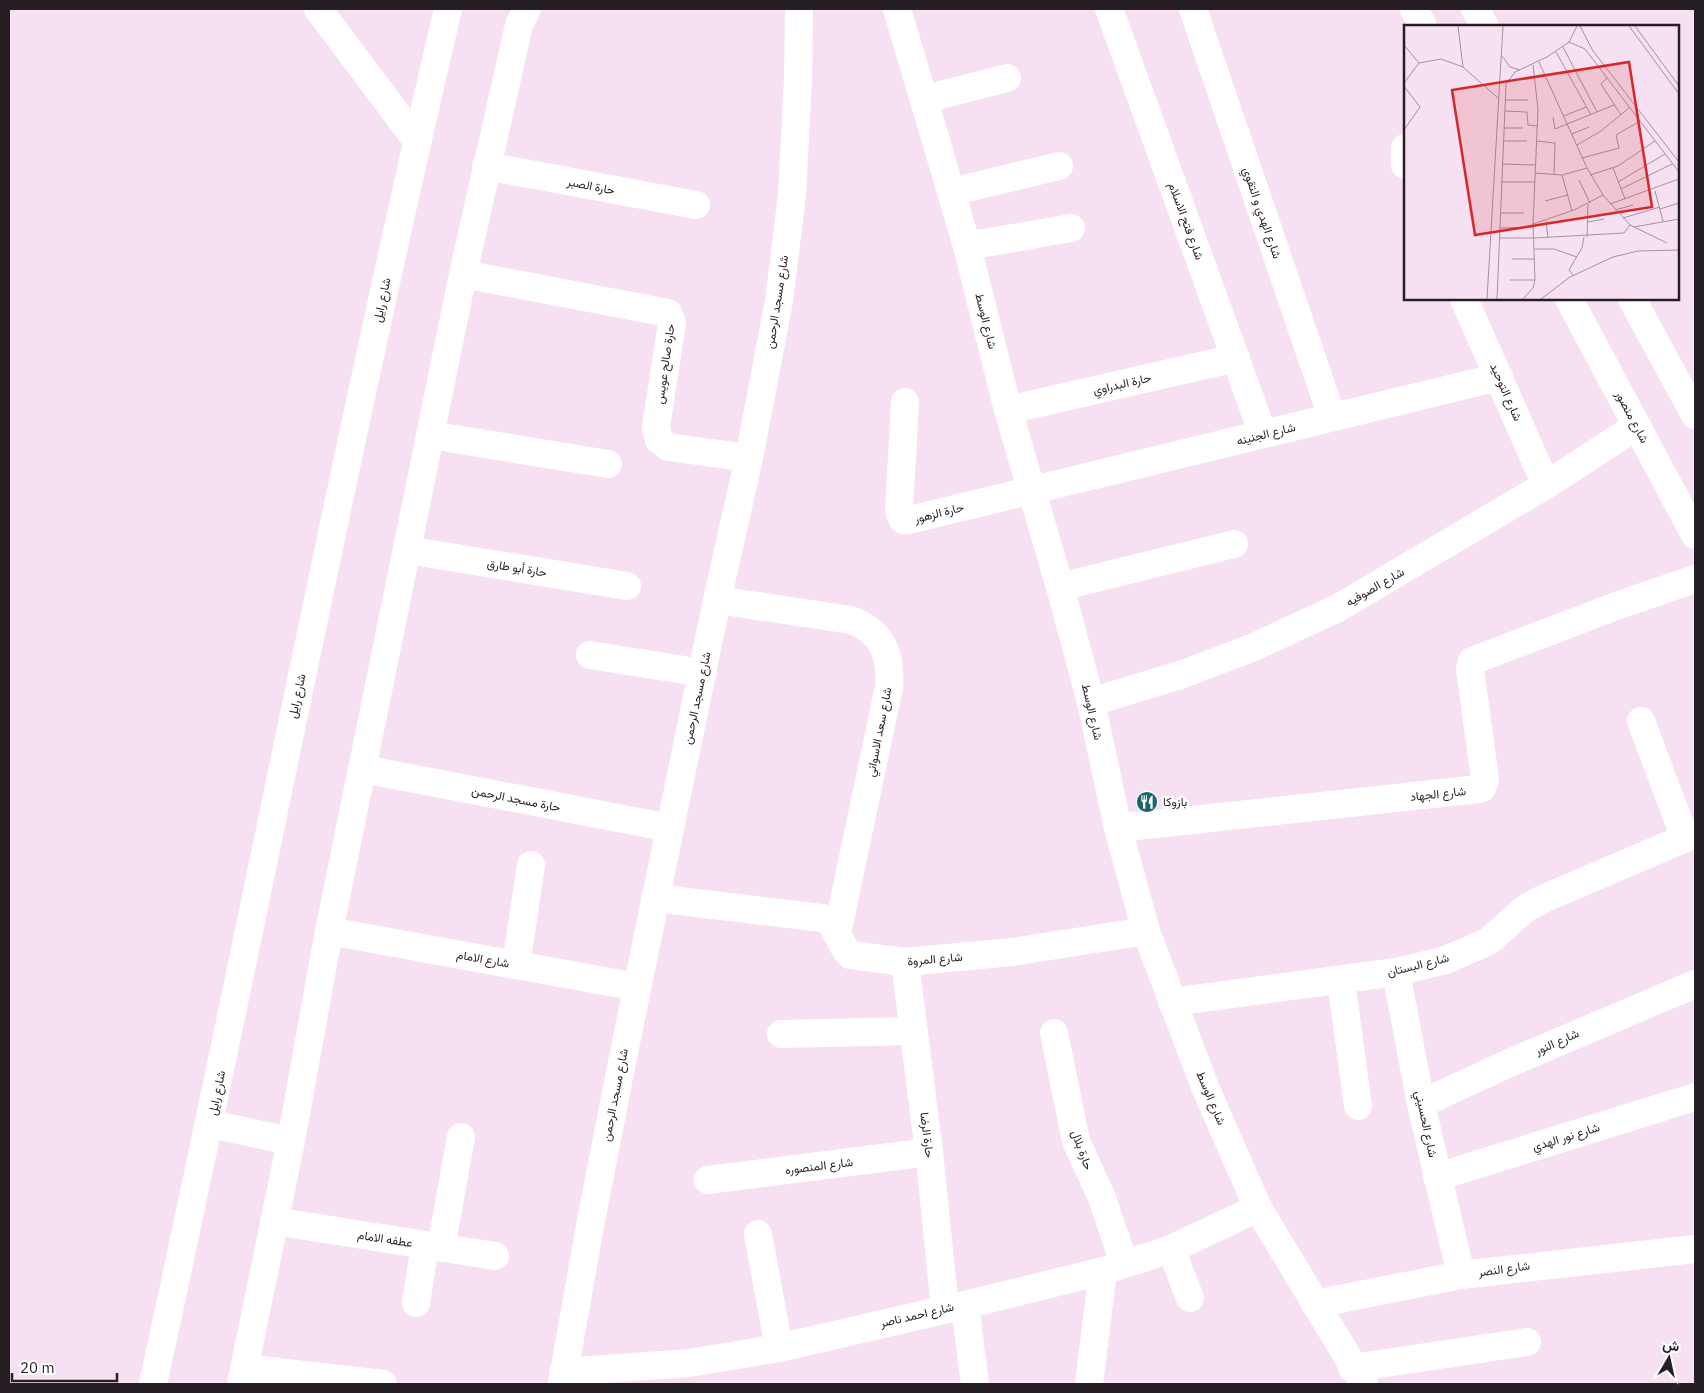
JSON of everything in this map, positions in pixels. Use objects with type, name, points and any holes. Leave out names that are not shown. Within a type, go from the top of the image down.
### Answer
[{"type":"street","points":[[318,9],[417,141]]},
{"type":"street","name":"شارع رايل","points":[[154,1384],[210,1124],[294,705],[417,141],[448,9]]},
{"type":"street","name":"شارع مسجد الرحمن","points":[[563,1378],[655,898],[717,600],[750,458],[779,301],[792,195],[798,80],[799,9]]},
{"type":"street","name":"شارع الوسط","points":[[897,9],[967,246],[1008,410],[1060,587],[1090,702],[1118,828],[1146,931],[1205,1088],[1258,1208],[1358,1376]]},
{"type":"street","name":"شارع فتح الاسلام","points":[[1109,9],[1263,434]]},
{"type":"street","name":"شارع الهدي و التقوي","points":[[1193,9],[1332,418]]},
{"type":"street","points":[[1414,9],[1422,25]]},
{"type":"street","points":[[1475,9],[1484,25]]},
{"type":"street","points":[[383,1384],[243,1376],[291,1141],[329,930],[517,14]]},
{"type":"street","points":[[925,99],[1007,78]]},
{"type":"street","name":"حارة الصبر","points":[[486,166],[696,205]]},
{"type":"street","points":[[951,192],[1059,166]]},
{"type":"street","points":[[967,246],[1071,228]]},
{"type":"street","name":"حارة صالح عويس","points":[[463,274],[668,313],[672,323],[656,427],[659,440],[668,447],[750,458]]},
{"type":"street","name":"شارع التوحيد","points":[[1464,300],[1546,485]]},
{"type":"street","name":"شارع منصور","points":[[1570,300],[1695,535]]},
{"type":"street","points":[[1633,300],[1695,415]]},
{"type":"street","name":"حارة البدراوي","points":[[1008,410],[1236,358]]},
{"type":"street","name":"شارع الجنينه","points":[[1033,490],[1499,377]]},
{"type":"street","name":"حارة الزهور","points":[[905,402],[899,511],[903,520],[1033,490]]},
{"type":"street","name":"شارع الصوفيه","points":[[1090,702],[1184,674],[1254,647],[1338,608],[1546,485],[1637,426]]},
{"type":"street","points":[[430,435],[608,464]]},
{"type":"street","points":[[1060,587],[1234,544]]},
{"type":"street","name":"حارة أبو طارق","points":[[407,550],[627,586]]},
{"type":"street","name":"شارع الجهاد","points":[[1118,828],[1482,788],[1485,779],[1470,669],[1472,661],[1598,612],[1695,579]]},
{"type":"street","name":"شارع سعد الاسواني","points":[[717,600],[851,620],[866,626],[885,650],[890,669],[889,687],[837,934]]},
{"type":"street","points":[[590,655],[703,673]]},
{"type":"street","points":[[1642,721],[1690,836]]},
{"type":"street","name":"حارة مسجد الرحمن","points":[[363,769],[670,828]]},
{"type":"street","name":"شارع البستان","points":[[1172,1002],[1396,972],[1446,960],[1488,941],[1526,908],[1690,836]]},
{"type":"street","points":[[516,965],[531,865]]},
{"type":"street","name":"شارع المروة","points":[[655,898],[822,918],[829,922],[843,947],[850,955],[905,962],[1012,952],[1146,931]]},
{"type":"street","name":"شارع الامام","points":[[329,930],[637,988]]},
{"type":"street","name":"حارة الرضا","points":[[905,962],[929,1152],[955,1306],[975,1384]]},
{"type":"street","name":"شارع الحسيني","points":[[1396,972],[1421,1104],[1461,1275]]},
{"type":"street","points":[[1341,980],[1358,1106]]},
{"type":"street","name":"شارع النور","points":[[1421,1104],[1580,1032],[1695,984]]},
{"type":"street","points":[[781,1034],[913,1031]]},
{"type":"street","name":"حارة بلال","points":[[1054,1033],[1076,1141],[1102,1198],[1113,1267]]},
{"type":"street","name":"شارع نور الهدي","points":[[1437,1178],[1695,1096]]},
{"type":"street","points":[[210,1124],[291,1141]]},
{"type":"street","points":[[416,1302],[433,1247],[461,1137]]},
{"type":"street","name":"شارع المنصوره","points":[[708,1180],[929,1152]]},
{"type":"street","name":"شارع احمد ناصر","points":[[563,1378],[689,1374],[779,1348],[1113,1267],[1170,1249],[1258,1208]]},
{"type":"street","name":"عطفه الامام","points":[[274,1221],[495,1256]]},
{"type":"street","points":[[758,1234],[779,1348]]},
{"type":"street","points":[[1170,1249],[1190,1298]]},
{"type":"street","name":"شارع النصر","points":[[1315,1304],[1461,1275],[1695,1249]]},
{"type":"street","points":[[1090,1384],[1113,1267]]},
{"type":"street","points":[[1358,1376],[1527,1342]]},
{"type":"place","name":"بازوكا","points":[[1147,802]]}]
